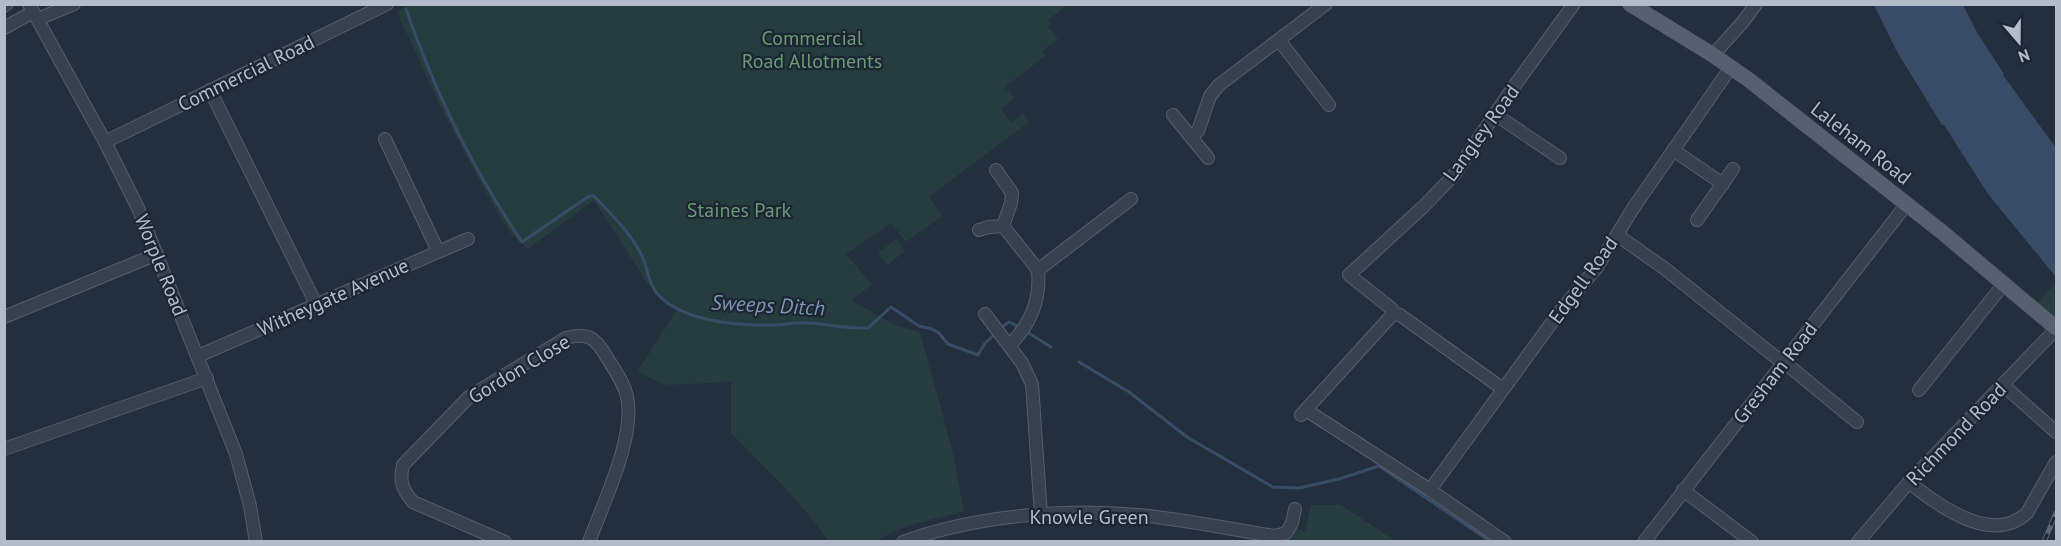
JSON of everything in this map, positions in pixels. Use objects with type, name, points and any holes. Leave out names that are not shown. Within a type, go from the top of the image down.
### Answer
[{"type":"main road","name":"Laleham Road","points":[[1630,4],[1731,67],[1942,232],[2056,328]]},
{"type":"street","name":"Commercial Road","points":[[105,142],[387,4]]},
{"type":"street","points":[[1191,136],[1198,131],[1210,96],[1219,85],[1326,4]]},
{"type":"street","name":"Langley Road","points":[[1393,314],[1392,309],[1350,275],[1454,175],[1574,4]]},
{"type":"street","points":[[1713,55],[1756,4]]},
{"type":"street","points":[[4,28],[33,12],[66,6]]},
{"type":"street","name":"Worple Road","points":[[33,12],[105,142],[138,208],[236,454],[250,506],[256,542]]},
{"type":"street","points":[[1280,40],[1329,105]]},
{"type":"street","name":"Edgell Road","points":[[1430,490],[1558,314],[1597,267],[1673,150],[1731,67]]},
{"type":"street","points":[[210,90],[316,304]]},
{"type":"street","points":[[1173,115],[1208,158]]},
{"type":"street","points":[[1496,115],[1560,158]]},
{"type":"street","points":[[385,139],[438,251]]},
{"type":"street","points":[[1673,150],[1723,184]]},
{"type":"street","points":[[1697,220],[1733,169]]},
{"type":"street","points":[[996,170],[1012,193],[1003,226]]},
{"type":"street","points":[[1038,270],[1131,199]]},
{"type":"street","name":"Gresham Road","points":[[1644,542],[1906,205]]},
{"type":"street","points":[[979,230],[989,226],[1003,226]]},
{"type":"street","points":[[1003,226],[1038,270],[1036,299],[1028,324],[1009,346]]},
{"type":"street","points":[[1617,235],[1672,274],[1857,422]]},
{"type":"street","name":"Witheygate Avenue","points":[[198,356],[468,238]]},
{"type":"street","points":[[4,317],[157,255]]},
{"type":"street","points":[[1919,390],[2003,285]]},
{"type":"street","points":[[1503,389],[1400,315],[1393,314],[1303,413],[1430,490],[1505,542]]},
{"type":"street","points":[[987,317],[1029,375],[1032,384],[1041,515]]},
{"type":"street","name":"Richmond Road","points":[[1858,541],[1909,482],[2056,328]]},
{"type":"street","name":"Gordon Close","points":[[506,542],[413,502],[403,490],[400,477],[403,465],[469,397],[566,338],[579,334],[590,336],[602,348],[623,384],[629,409],[620,459],[589,542]]},
{"type":"street","points":[[4,449],[207,378]]},
{"type":"street","points":[[2003,385],[2056,432]]},
{"type":"street","points":[[1909,482],[1931,500],[1967,522],[1984,526],[2002,526],[2020,519],[2027,513],[2056,462]]},
{"type":"street","points":[[1683,489],[1752,542]]},
{"type":"street","name":"Knowle Green","points":[[903,542],[926,533],[962,525],[1041,515],[1137,515],[1274,536],[1286,533],[1292,523],[1295,509]]},
{"type":"green space","name":"Staines Park","points":[[411,4],[1068,5],[1048,20],[1051,24],[1048,27],[1058,39],[1042,51],[1046,55],[1005,87],[1014,98],[1001,109],[1011,123],[1023,114],[1029,122],[929,197],[942,216],[906,242],[891,223],[846,254],[872,285],[851,300],[897,326],[920,332],[952,449],[964,511],[906,526],[875,541],[828,541],[794,498],[731,433],[731,382],[665,385],[637,372],[677,310],[647,283],[594,200],[528,249],[510,233],[442,110],[397,12]]},
{"type":"green space","points":[[896,239],[905,251],[887,265],[878,253]]},
{"type":"green space","points":[[2056,282],[2056,318],[2038,302]]},
{"type":"green space","points":[[1311,505],[1341,505],[1396,541],[1286,541],[1292,538],[1296,528],[1305,531]]},
{"type":"water","points":[[1874,5],[1963,5],[2003,75],[2056,148],[2056,277],[1988,194],[1896,50]]},
{"type":"waterway","name":"Sweeps Ditch","points":[[406,9],[442,100],[488,187],[522,242],[589,196],[594,196],[633,241],[643,258],[656,292],[666,302],[693,315],[726,323],[772,325],[804,323],[868,328],[891,307],[919,326],[939,333],[948,344],[978,355],[985,343],[995,334]]},
{"type":"waterway","name":"Sweeps Ditch","points":[[999,329],[1009,322],[1021,328]]},
{"type":"waterway","name":"Sweeps Ditch","points":[[1027,332],[1051,347]]},
{"type":"waterway","name":"Sweeps Ditch","points":[[1079,362],[1129,392],[1187,437],[1273,487],[1299,488],[1339,479],[1379,466],[1491,542]]},
{"type":"railway","points":[[2044,542],[2056,513]]},
{"type":"park label","name":"Commercial Road Allotments","points":[[812,50]]}]
